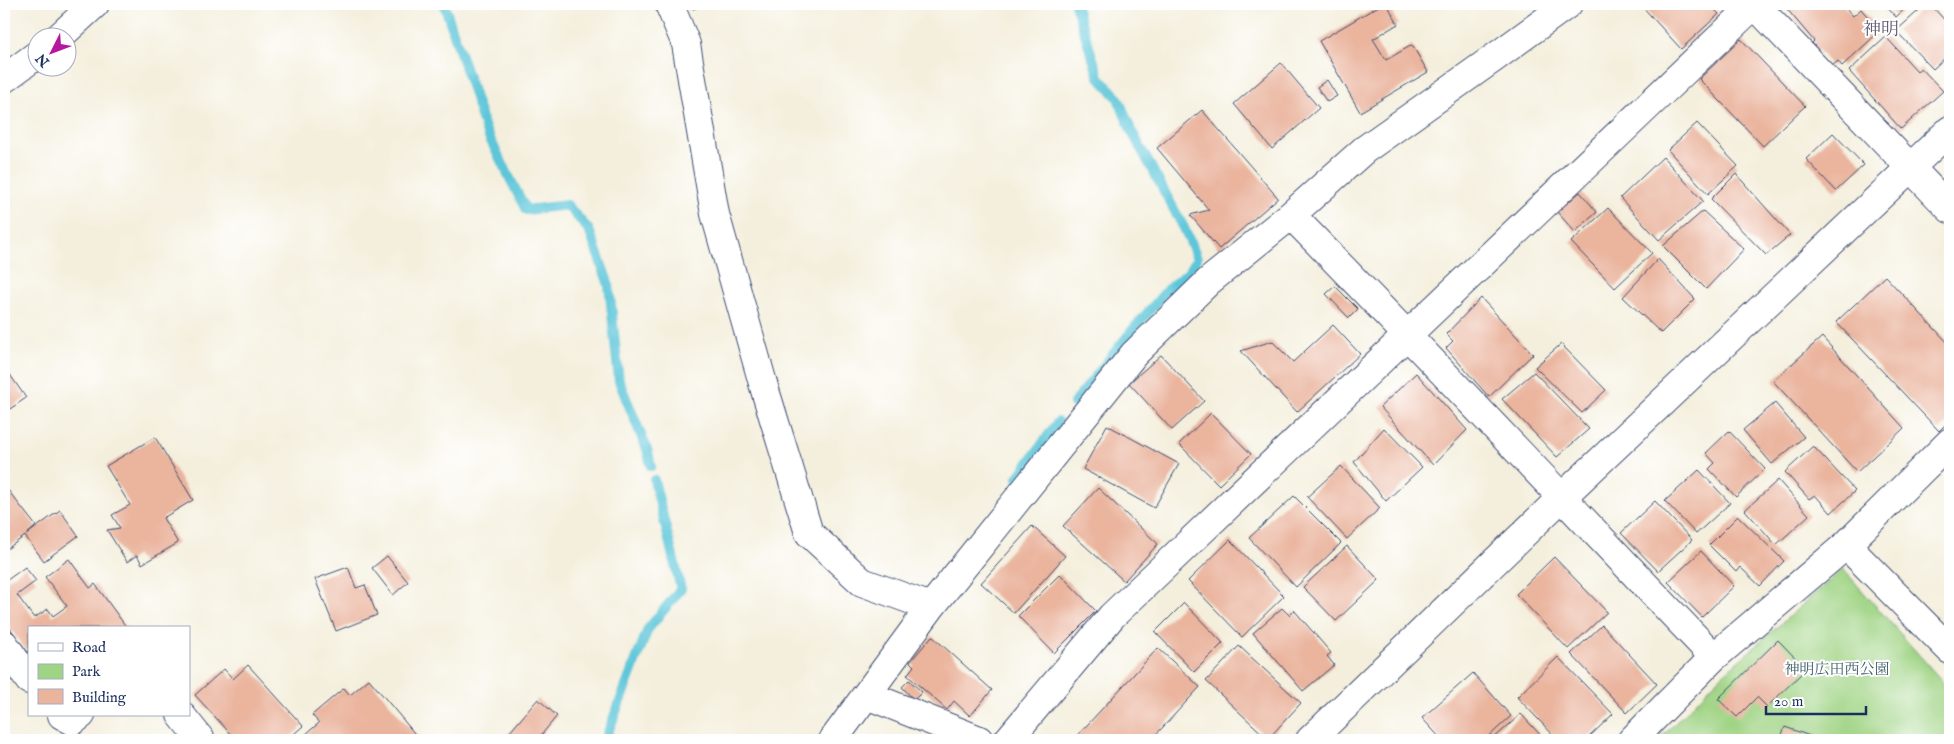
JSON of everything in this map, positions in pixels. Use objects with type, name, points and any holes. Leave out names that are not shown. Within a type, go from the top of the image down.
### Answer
[{"type":"street","points":[[69,28],[95,4]]},
{"type":"street","points":[[669,4],[686,44],[715,214],[764,387],[809,533],[862,582],[932,606]]},
{"type":"street","points":[[833,740],[932,606],[1134,354],[1209,281],[1291,215],[1364,150],[1568,4]]},
{"type":"street","points":[[1008,740],[1112,616],[1755,4],[1912,167],[1950,210]]},
{"type":"street","points":[[4,79],[28,61]]},
{"type":"street","points":[[1310,740],[1561,498],[1950,130]]},
{"type":"street","points":[[1291,215],[1408,335],[1714,657]]},
{"type":"street","points":[[1632,740],[1714,657],[1846,545],[1950,442]]},
{"type":"street","points":[[1846,545],[1950,650]]},
{"type":"street","points":[[4,644],[28,679]]},
{"type":"street","points":[[867,695],[979,740]]},
{"type":"street","points":[[64,716],[73,720],[79,716]]},
{"type":"street","points":[[182,716],[201,740]]},
{"type":"green space","name":"神明広田西公園","points":[[1843,569],[1950,690],[1950,740],[1659,740],[1718,679]]},
{"type":"building","points":[[691,4],[707,4],[693,9]]},
{"type":"building","points":[[1382,4],[1387,4],[1398,24],[1373,39],[1386,60],[1412,45],[1428,72],[1360,112],[1319,41]]},
{"type":"building","points":[[1640,4],[1709,4],[1719,14],[1681,49]]},
{"type":"building","points":[[1790,4],[1842,4],[1853,16],[1861,9],[1880,31],[1842,66],[1838,61],[1832,66],[1786,8]]},
{"type":"building","points":[[1884,4],[1910,4],[1896,17]]},
{"type":"building","points":[[1926,4],[1930,4],[1950,26],[1950,60],[1947,56],[1933,69],[1896,31]]},
{"type":"building","points":[[1886,37],[1917,71],[1921,68],[1943,91],[1901,129],[1849,71]]},
{"type":"building","points":[[1741,39],[1805,106],[1763,146],[1699,79]]},
{"type":"building","points":[[1281,63],[1319,108],[1272,149],[1234,104]]},
{"type":"building","points":[[1327,80],[1337,96],[1327,102],[1317,87]]},
{"type":"building","points":[[1202,110],[1278,198],[1219,249],[1190,215],[1209,210],[1157,148]]},
{"type":"building","points":[[1697,123],[1738,166],[1708,194],[1668,150]]},
{"type":"building","points":[[1833,133],[1864,165],[1836,191],[1806,159]]},
{"type":"building","points":[[1663,157],[1703,201],[1659,240],[1620,198]]},
{"type":"building","points":[[1736,174],[1790,235],[1766,255],[1711,199]]},
{"type":"building","points":[[1580,192],[1597,212],[1575,232],[1557,212]]},
{"type":"building","points":[[1608,208],[1652,253],[1615,288],[1571,242]]},
{"type":"building","points":[[1703,211],[1744,249],[1706,289],[1663,246]]},
{"type":"building","points":[[1658,259],[1695,299],[1661,333],[1623,297]]},
{"type":"building","points":[[1885,276],[1950,345],[1950,420],[1939,431],[1836,322]]},
{"type":"building","points":[[1335,286],[1358,309],[1349,318],[1326,294]]},
{"type":"building","points":[[1481,298],[1533,354],[1489,397],[1446,348],[1453,341],[1446,334]]},
{"type":"building","points":[[1333,325],[1360,354],[1297,412],[1241,351],[1272,341],[1293,362]]},
{"type":"building","points":[[1822,337],[1904,428],[1857,472],[1773,381]]},
{"type":"building","points":[[1561,344],[1606,390],[1582,413],[1535,367]]},
{"type":"building","points":[[1161,355],[1204,401],[1172,430],[1129,383]]},
{"type":"building","points":[[4,366],[26,398],[4,413]]},
{"type":"building","points":[[1534,372],[1589,429],[1557,457],[1502,399]]},
{"type":"building","points":[[1416,373],[1467,430],[1433,465],[1380,407]]},
{"type":"building","points":[[1775,403],[1804,437],[1772,464],[1743,430]]},
{"type":"building","points":[[1211,413],[1251,454],[1219,485],[1179,444]]},
{"type":"building","points":[[1107,425],[1179,464],[1154,508],[1083,469]]},
{"type":"building","points":[[1384,428],[1422,467],[1386,501],[1354,462]]},
{"type":"building","points":[[1729,431],[1765,469],[1736,497],[1709,469],[1715,463],[1706,453]]},
{"type":"building","points":[[155,437],[193,500],[163,518],[178,543],[142,564],[137,555],[127,562],[107,530],[120,528],[112,515],[130,505],[106,466]]},
{"type":"building","points":[[1813,446],[1855,491],[1831,513],[1815,495],[1809,499],[1785,472]]},
{"type":"building","points":[[1341,466],[1380,508],[1347,539],[1307,497]]},
{"type":"building","points":[[1699,470],[1730,503],[1696,534],[1665,501]]},
{"type":"building","points":[[1778,480],[1809,515],[1776,545],[1745,510]]},
{"type":"building","points":[[4,485],[36,526],[26,535],[60,510],[78,536],[44,561],[25,536],[4,551]]},
{"type":"building","points":[[1098,488],[1158,544],[1124,581],[1063,526]]},
{"type":"building","points":[[1294,496],[1341,543],[1296,587],[1249,538]]},
{"type":"building","points":[[1655,501],[1692,540],[1658,571],[1621,533]]},
{"type":"building","points":[[1738,516],[1784,561],[1760,586],[1740,567],[1736,572],[1709,545]]},
{"type":"building","points":[[1032,526],[1065,556],[1014,613],[981,583]]},
{"type":"building","points":[[1230,540],[1284,596],[1242,637],[1188,581]]},
{"type":"building","points":[[1347,546],[1379,580],[1336,621],[1303,587]]},
{"type":"building","points":[[1701,551],[1734,586],[1702,617],[1668,582]]},
{"type":"building","points":[[387,556],[408,582],[393,595],[372,568]]},
{"type":"building","points":[[1554,557],[1607,612],[1568,649],[1516,594]]},
{"type":"building","points":[[69,559],[90,588],[95,584],[126,626],[28,626],[28,653],[4,620],[6,581],[25,567],[36,581],[17,595],[34,618],[48,609],[53,616],[67,606],[45,577]]},
{"type":"building","points":[[348,567],[356,588],[365,585],[377,615],[336,631],[315,579]]},
{"type":"building","points":[[1060,574],[1096,611],[1054,653],[1018,616]]},
{"type":"building","points":[[1184,603],[1223,643],[1194,672],[1155,632]]},
{"type":"building","points":[[1282,608],[1289,615],[1294,610],[1331,653],[1327,656],[1334,665],[1303,691],[1253,633]]},
{"type":"building","points":[[1602,625],[1657,684],[1627,713],[1571,654]]},
{"type":"building","points":[[932,636],[992,690],[970,716],[954,701],[947,710],[907,675],[914,666],[910,662]]},
{"type":"building","points":[[1778,640],[1806,669],[1767,707],[1757,697],[1737,717],[1718,699]]},
{"type":"building","points":[[1239,646],[1301,703],[1268,739],[1206,681]]},
{"type":"building","points":[[1158,648],[1200,687],[1151,740],[1082,740],[1077,736]]},
{"type":"building","points":[[1558,657],[1613,714],[1586,740],[1558,740],[1517,697]]},
{"type":"building","points":[[248,665],[303,726],[287,740],[236,740],[195,695],[224,669],[233,679]]},
{"type":"building","points":[[1473,673],[1511,716],[1485,740],[1442,740],[1422,718]]},
{"type":"building","points":[[369,679],[420,740],[299,740],[319,723],[312,715],[344,688],[350,695]]},
{"type":"building","points":[[909,680],[922,692],[914,700],[902,687]]},
{"type":"building","points":[[538,699],[557,716],[537,740],[503,740]]},
{"type":"building","points":[[1521,714],[1545,740],[1492,740]]},
{"type":"building","points":[[1785,727],[1821,740],[1780,740]]},
{"type":"waterway","points":[[444,4],[486,131],[526,210],[567,205],[589,230],[609,285],[619,381],[648,452],[651,466]]},
{"type":"waterway","points":[[1074,403],[1168,289],[1189,272],[1197,258],[1184,228],[1131,130],[1118,98],[1099,77],[1075,4]]},
{"type":"waterway","points":[[1018,478],[1058,422]]},
{"type":"waterway","points":[[605,740],[648,629],[681,589],[654,480]]},
{"type":"district","name":"神明","points":[[1881,30]]}]
